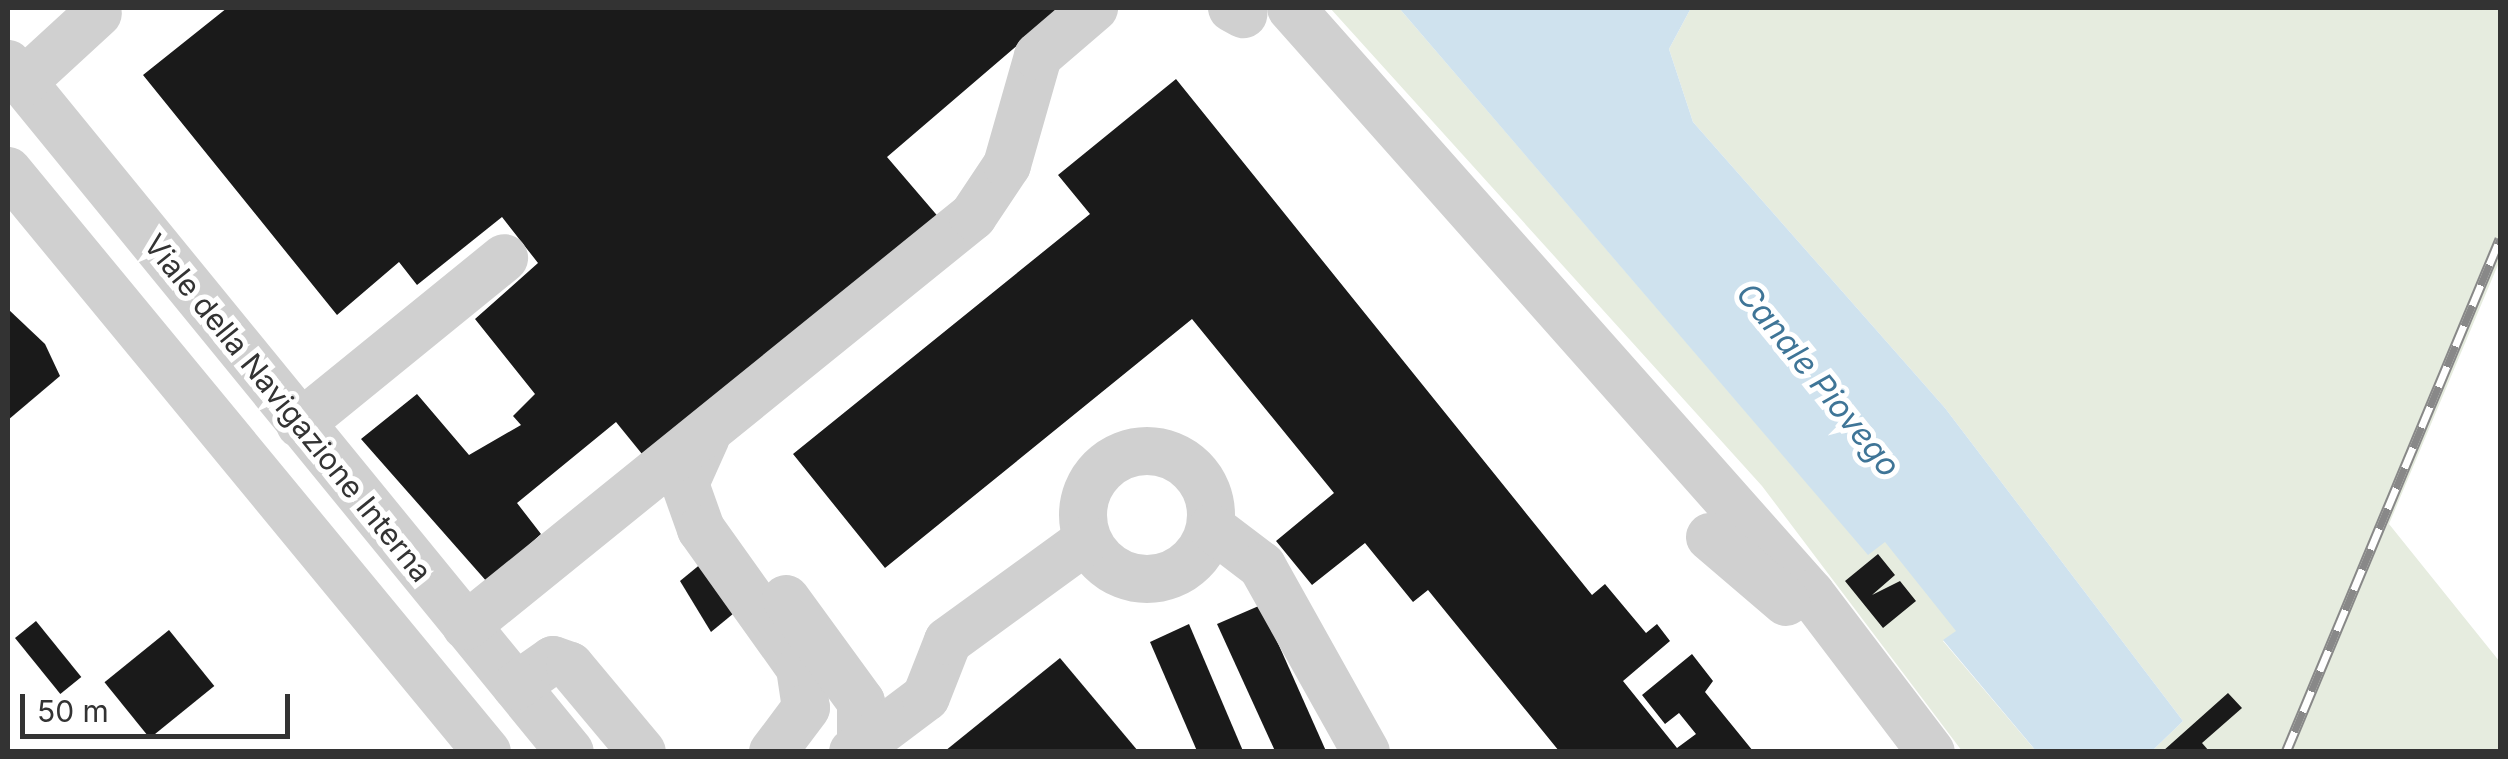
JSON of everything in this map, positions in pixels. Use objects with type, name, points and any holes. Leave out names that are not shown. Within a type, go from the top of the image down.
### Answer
[{"type":"street","points":[[466,626],[706,437],[973,216],[1007,165],[1038,56],[1094,8]]},
{"type":"street","points":[[1291,8],[1811,594],[1834,635],[1931,752]]},
{"type":"street","points":[[15,74],[98,14]]},
{"type":"street","name":"Viale della Navigazione Interna","points":[[15,74],[570,752]]},
{"type":"street","points":[[8,171],[486,752]]},
{"type":"street","points":[[300,424],[504,258]]},
{"type":"street","points":[[706,437],[726,519],[861,702],[857,749]]},
{"type":"street","points":[[706,437],[686,484],[702,530],[800,668],[806,708],[772,752]]},
{"type":"street","points":[[1158,450],[1190,465],[1209,494],[1212,528],[1201,554],[1154,580],[1114,570],[1087,540],[1082,505],[1096,474],[1124,454],[1158,450]]},
{"type":"street","points":[[1212,528],[1262,566],[1366,752]]},
{"type":"street","points":[[1710,537],[1834,635]]},
{"type":"street","points":[[857,749],[926,697],[948,641],[1087,540]]},
{"type":"street","points":[[516,686],[553,660],[570,666],[642,752]]},
{"type":"shaded area","points":[[1330,8],[1399,8],[1868,554],[1885,541],[1957,631],[1943,641],[2036,751],[1962,751],[1762,486]]},
{"type":"shaded area","points":[[1691,8],[2500,8],[2500,260],[2389,524],[2500,662],[2500,751],[2152,751],[2183,721],[1945,408],[1693,122],[1669,49]]},
{"type":"water","name":"Canale Piovego","points":[[1399,8],[1691,8],[1669,49],[1693,122],[1945,408],[2183,721],[2152,751],[2036,751],[1943,640],[1956,631],[1885,542],[1868,555]]},
{"type":"building","points":[[227,8],[1061,8],[887,157],[941,220],[642,454],[616,422],[517,503],[541,534],[488,583],[361,439],[417,394],[469,455],[521,425],[513,416],[535,394],[475,319],[538,263],[502,217],[417,285],[399,262],[337,315],[143,75]]},
{"type":"building","points":[[1176,79],[1592,595],[1605,584],[1646,633],[1657,624],[1670,641],[1623,681],[1677,748],[1696,734],[1679,713],[1665,724],[1642,695],[1692,654],[1713,681],[1705,692],[1753,751],[1559,751],[1428,590],[1413,602],[1365,543],[1312,585],[1276,541],[1334,493],[1192,319],[885,568],[793,454],[1090,214],[1058,175]]},
{"type":"building","points":[[8,309],[45,344],[60,376],[8,420]]},
{"type":"building","points":[[1878,554],[1895,575],[1872,595],[1900,581],[1916,601],[1883,628],[1845,581]]},
{"type":"building","points":[[708,558],[745,604],[711,632],[680,581]]},
{"type":"building","points":[[1261,605],[1326,751],[1275,751],[1217,624]]},
{"type":"building","points":[[36,621],[81,677],[60,694],[15,638]]},
{"type":"building","points":[[1189,624],[1243,751],[1197,751],[1150,642]]},
{"type":"building","points":[[169,630],[214,686],[150,738],[104,682]]},
{"type":"building","points":[[1060,658],[1138,751],[945,751]]},
{"type":"building","points":[[2228,693],[2242,708],[2202,743],[2209,751],[2163,751]]},
{"type":"railway","points":[[2286,752],[2500,239]]}]
